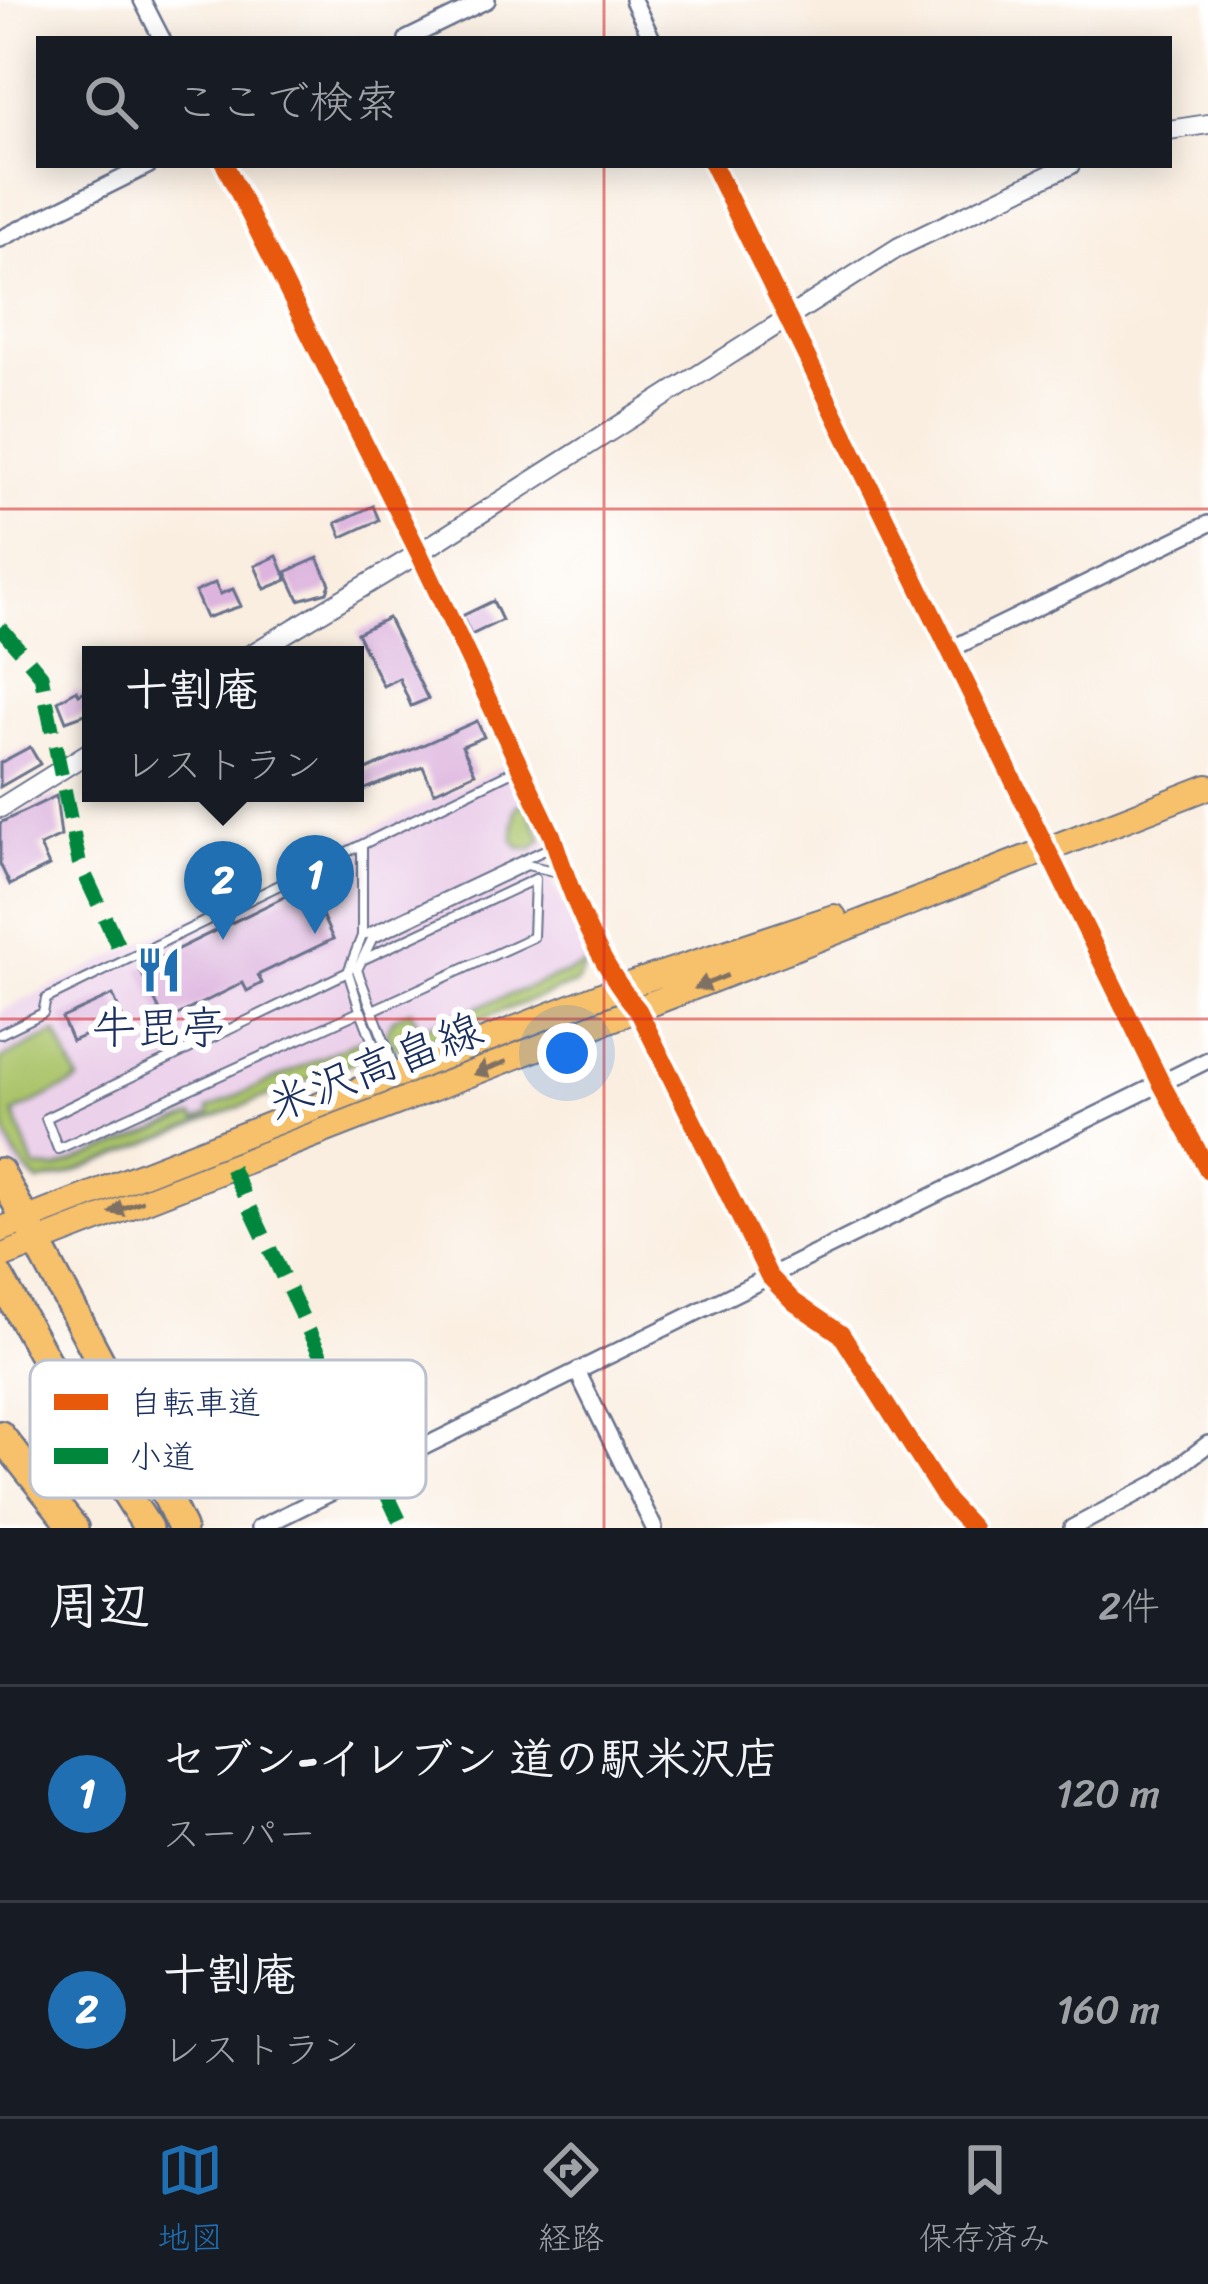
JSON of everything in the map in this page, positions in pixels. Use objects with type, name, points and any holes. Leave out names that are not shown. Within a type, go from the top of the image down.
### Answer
[{"type":"highway","points":[[0,1172],[21,1230],[91,1360]]},
{"type":"highway","points":[[2,1295],[37,1360]]},
{"type":"highway","points":[[2,1295],[42,1360]]},
{"type":"highway","points":[[0,1436],[30,1473]]},
{"type":"highway","points":[[50,1498],[74,1528]]},
{"type":"highway","points":[[113,1498],[129,1528]]},
{"type":"highway","points":[[129,1498],[148,1528]]},
{"type":"highway","points":[[166,1498],[182,1528]]},
{"type":"main road","name":"米沢高畠線","points":[[21,1230],[638,1010],[1208,787]]},
{"type":"main road","name":"米沢高畠線","points":[[0,1257],[21,1230],[391,1074],[619,988],[1048,849]]},
{"type":"street","points":[[142,0],[160,36]]},
{"type":"street","points":[[413,36],[487,0]]},
{"type":"street","points":[[633,0],[651,36]]},
{"type":"street","points":[[1172,130],[1207,128]]},
{"type":"street","points":[[0,239],[143,168]]},
{"type":"street","points":[[226,168],[419,553],[619,988],[638,1010],[769,1276],[794,1302],[842,1334],[935,1483],[972,1528]]},
{"type":"street","points":[[714,168],[1161,1083],[1208,1170]]},
{"type":"street","points":[[265,646],[898,248],[1064,168]]},
{"type":"street","points":[[951,649],[1208,524]]},
{"type":"street","points":[[0,808],[82,757]]},
{"type":"street","points":[[426,1446],[1208,1060]]},
{"type":"street","points":[[577,1371],[654,1528]]},
{"type":"street","points":[[1072,1528],[1157,1483],[1208,1444]]},
{"type":"street","points":[[259,1528],[320,1498]]},
{"type":"lane","points":[[0,1034],[43,1013],[46,999],[518,768]]},
{"type":"lane","points":[[362,845],[362,936],[348,972],[391,1074]]},
{"type":"lane","points":[[362,936],[555,845]]},
{"type":"lane","points":[[391,1074],[357,970],[372,939],[526,866],[563,873]]},
{"type":"lane","points":[[362,960],[535,879],[533,937],[373,1010]]},
{"type":"lane","points":[[348,972],[46,1118],[58,1149],[361,1011]]},
{"type":"shaded area","points":[[506,764],[545,838],[553,883],[592,964],[578,983],[401,1050],[393,1048],[64,1179],[37,1184],[15,1168],[0,1142],[0,1012]]},
{"type":"green space","points":[[519,804],[525,805],[542,838],[532,849],[520,848],[513,840]]},
{"type":"green space","points":[[587,965],[577,983],[400,1049],[386,1032],[394,1018],[411,1010],[420,1029]]},
{"type":"green space","points":[[56,1033],[79,1081],[14,1113],[35,1168],[56,1169],[193,1116],[196,1121],[210,1115],[208,1109],[362,1039],[369,1056],[65,1176],[38,1182],[9,1143],[0,1060]]},
{"type":"building","points":[[373,506],[379,520],[342,537],[336,523]]},
{"type":"building","points":[[277,556],[287,580],[265,589],[255,566]]},
{"type":"building","points":[[318,558],[330,584],[327,592],[299,600],[286,572]]},
{"type":"building","points":[[215,583],[220,594],[233,589],[241,606],[206,618],[195,592]]},
{"type":"building","points":[[493,601],[502,620],[471,635],[462,616]]},
{"type":"building","points":[[388,618],[428,699],[411,706],[399,678],[383,686],[357,633]]},
{"type":"building","points":[[77,690],[82,715],[66,721],[58,701]]},
{"type":"building","points":[[477,721],[484,737],[462,746],[475,773],[434,792],[423,767],[364,790],[364,771]]},
{"type":"building","points":[[30,747],[40,764],[0,787],[0,763]]},
{"type":"building","points":[[56,796],[61,836],[40,846],[49,866],[10,885],[0,864],[0,823]]},
{"type":"building","points":[[317,881],[330,906],[320,911],[333,939],[258,975],[262,983],[247,991],[243,983],[165,1021],[139,968]]},
{"type":"building","points":[[113,995],[125,1025],[102,1036],[99,1029],[72,1041],[62,1018]]},
{"type":"marked path","points":[[0,627],[41,675],[79,862],[119,948]]},
{"type":"marked path","points":[[231,1168],[323,1360]]},
{"type":"marked path","points":[[389,1498],[403,1528]]},
{"type":"cycle path","points":[[226,168],[419,553],[552,835],[587,927],[638,1010],[769,1276],[794,1302],[841,1334],[947,1501],[972,1528]]},
{"type":"cycle path","points":[[714,168],[1161,1083],[1208,1170]]},
{"type":"place","name":"セブン-イレブン 道の駅米沢店","points":[[315,934]]},
{"type":"place","name":"十割庵","points":[[223,940]]},
{"type":"place","name":"牛毘亭","points":[[159,970]]}]
